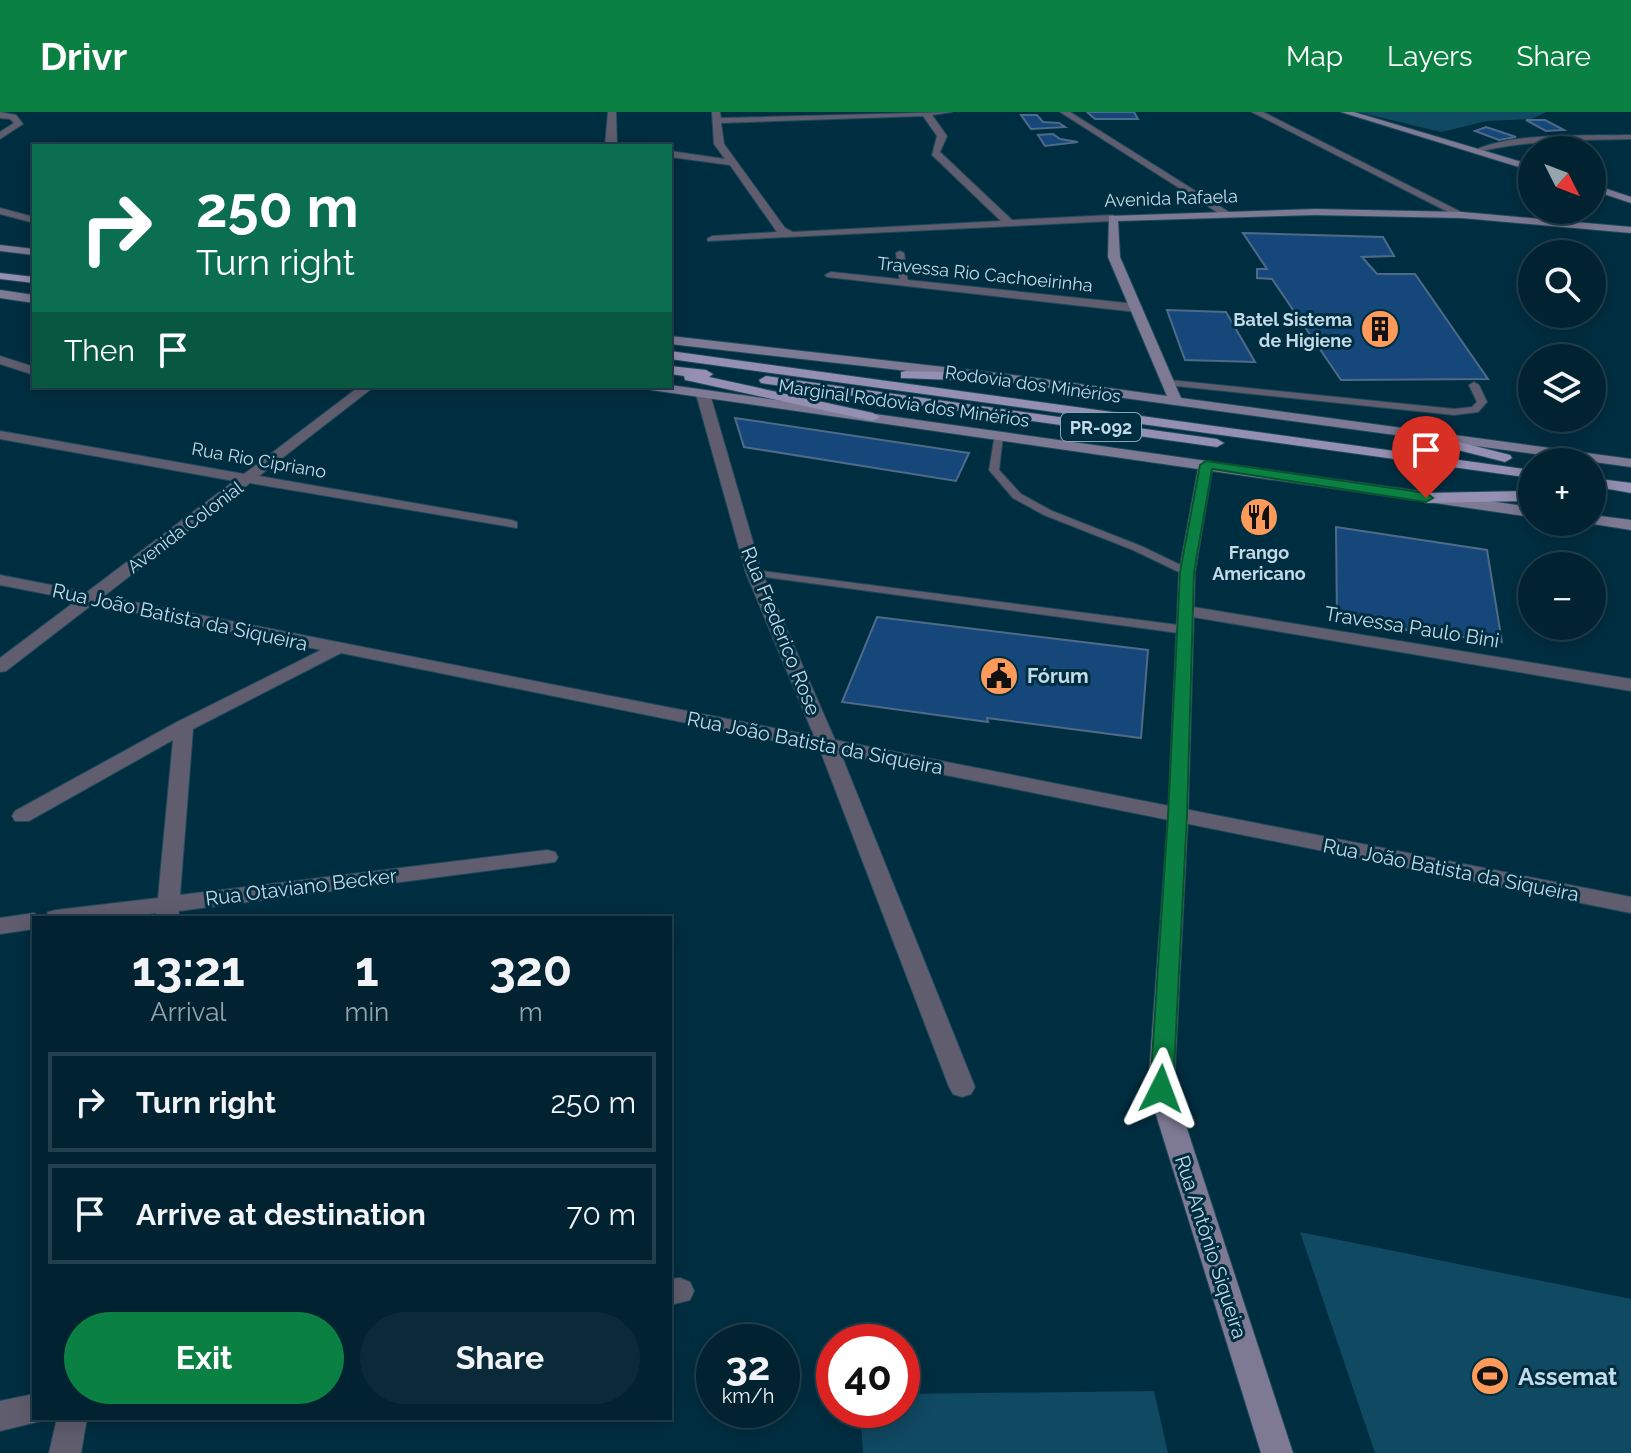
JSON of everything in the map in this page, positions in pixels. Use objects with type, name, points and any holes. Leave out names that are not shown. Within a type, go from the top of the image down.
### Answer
[{"type":"main road","points":[[1345,112],[1518,163]]},
{"type":"main road","points":[[1606,191],[1629,198]]},
{"type":"main road","name":"Avenida Rafaela","points":[[1113,218],[1315,212],[1462,215],[1631,230]]},
{"type":"main road","points":[[1113,218],[1114,257],[1170,383],[1175,401]]},
{"type":"main road","points":[[0,248],[32,252]]},
{"type":"main road","points":[[0,264],[32,268]]},
{"type":"main road","points":[[0,276],[32,280]]},
{"type":"main road","points":[[0,294],[32,299]]},
{"type":"main road","name":"Marginal Rodovia dos Minérios","points":[[672,340],[1006,378],[1631,463]]},
{"type":"main road","name":"Rodovia dos Minérios","points":[[672,355],[1518,472]]},
{"type":"main road","points":[[672,372],[873,417]]},
{"type":"main road","name":"Rodovia dos Minérios","points":[[672,372],[761,379],[1518,482]]},
{"type":"main road","points":[[808,372],[1006,378]]},
{"type":"main road","name":"Marginal Rodovia dos Minérios","points":[[664,388],[1518,510]]},
{"type":"main road","points":[[1416,435],[1518,462]]},
{"type":"main road","name":"Rua Antônio Siqueira","points":[[1206,465],[1187,572],[1178,816],[1161,1089],[1277,1453]]},
{"type":"main road","points":[[1606,487],[1631,488]]},
{"type":"main road","points":[[1606,493],[1631,498]]},
{"type":"main road","points":[[1426,498],[1518,496]]},
{"type":"main road","points":[[1606,522],[1631,525]]},
{"type":"street","points":[[610,144],[612,112]]},
{"type":"street","points":[[790,234],[781,230],[719,144],[716,116],[948,112]]},
{"type":"street","points":[[1064,112],[1227,214]]},
{"type":"street","points":[[1256,112],[1462,215]]},
{"type":"street","points":[[926,113],[942,136],[935,153],[1008,222]]},
{"type":"street","points":[[0,115],[13,117],[19,124],[0,136]]},
{"type":"street","points":[[672,154],[733,163]]},
{"type":"street","points":[[0,211],[32,219]]},
{"type":"street","name":"Avenida Rafaela","points":[[712,239],[1113,218]]},
{"type":"street","name":"Travessa Rio Cachoeirinha","points":[[831,275],[1136,308]]},
{"type":"street","points":[[0,360],[32,370]]},
{"type":"street","name":"Avenida Colonial","points":[[0,667],[365,388]]},
{"type":"street","name":"Rua Frederico Rose","points":[[703,394],[754,573],[828,746],[962,1087]]},
{"type":"street","name":"Rua Rio Cipriano","points":[[0,435],[511,525]]},
{"type":"street","name":"Rua João Batista da Siqueira","points":[[0,580],[1627,908]]},
{"type":"street","name":"Travessa Paulo Bini","points":[[1187,611],[1631,685]]},
{"type":"street","points":[[22,816],[184,726],[336,649]]},
{"type":"street","points":[[168,910],[184,726]]},
{"type":"street","name":"Rua Otaviano Becker","points":[[84,916],[168,910],[547,857]]},
{"type":"street","points":[[0,926],[32,921]]},
{"type":"street","points":[[0,1416],[32,1409]]},
{"type":"street","points":[[65,1453],[72,1420]]},
{"type":"lane","points":[[1478,150],[1557,139],[1631,137]]},
{"type":"lane","points":[[900,253],[904,283]]},
{"type":"lane","points":[[1170,383],[1454,412],[1475,410],[1482,402],[1474,385]]},
{"type":"lane","points":[[998,436],[994,470],[1017,496],[1048,513],[1137,548],[1187,572]]},
{"type":"lane","points":[[754,573],[1186,630]]},
{"type":"shaded area","points":[[1358,112],[1547,112],[1531,119],[1487,121],[1441,132]]},
{"type":"shaded area","name":"Assemat","points":[[1300,1232],[1631,1299],[1631,1453],[1375,1453]]},
{"type":"shaded area","points":[[1154,1391],[1168,1453],[863,1453],[861,1428],[920,1428],[920,1394]]},
{"type":"building","points":[[1087,112],[1134,112],[1138,119],[1095,119]]},
{"type":"building","points":[[1021,115],[1037,115],[1043,122],[1059,123],[1065,127],[1031,129]]},
{"type":"building","points":[[1526,120],[1545,120],[1564,130],[1546,131]]},
{"type":"building","points":[[1486,127],[1516,137],[1499,140],[1475,131]]},
{"type":"building","points":[[1053,134],[1060,139],[1078,142],[1045,146],[1038,135]]},
{"type":"building","name":"Batel Sistema de Higiene","points":[[1243,233],[1383,237],[1394,256],[1362,257],[1377,274],[1415,274],[1488,379],[1341,380],[1272,279],[1257,278],[1257,269],[1267,269]]},
{"type":"building","points":[[1167,310],[1226,312],[1255,362],[1185,360]]},
{"type":"building","points":[[735,418],[969,453],[956,481],[744,447]]},
{"type":"building","points":[[1336,527],[1487,550],[1502,642],[1337,621]]},
{"type":"building","name":"Fórum","points":[[877,617],[1148,650],[1141,738],[987,718],[988,722],[842,702]]},
{"type":"place","name":"Batel Sistema de Higiene","points":[[1380,329]]},
{"type":"place","name":"Frango Americano","points":[[1259,517]]},
{"type":"place","name":"Fórum","points":[[999,676]]},
{"type":"place","name":"Assemat","points":[[1490,1376]]},
{"type":"route","points":[[1161,1089],[1178,816],[1187,572],[1206,465],[1426,498]]}]
